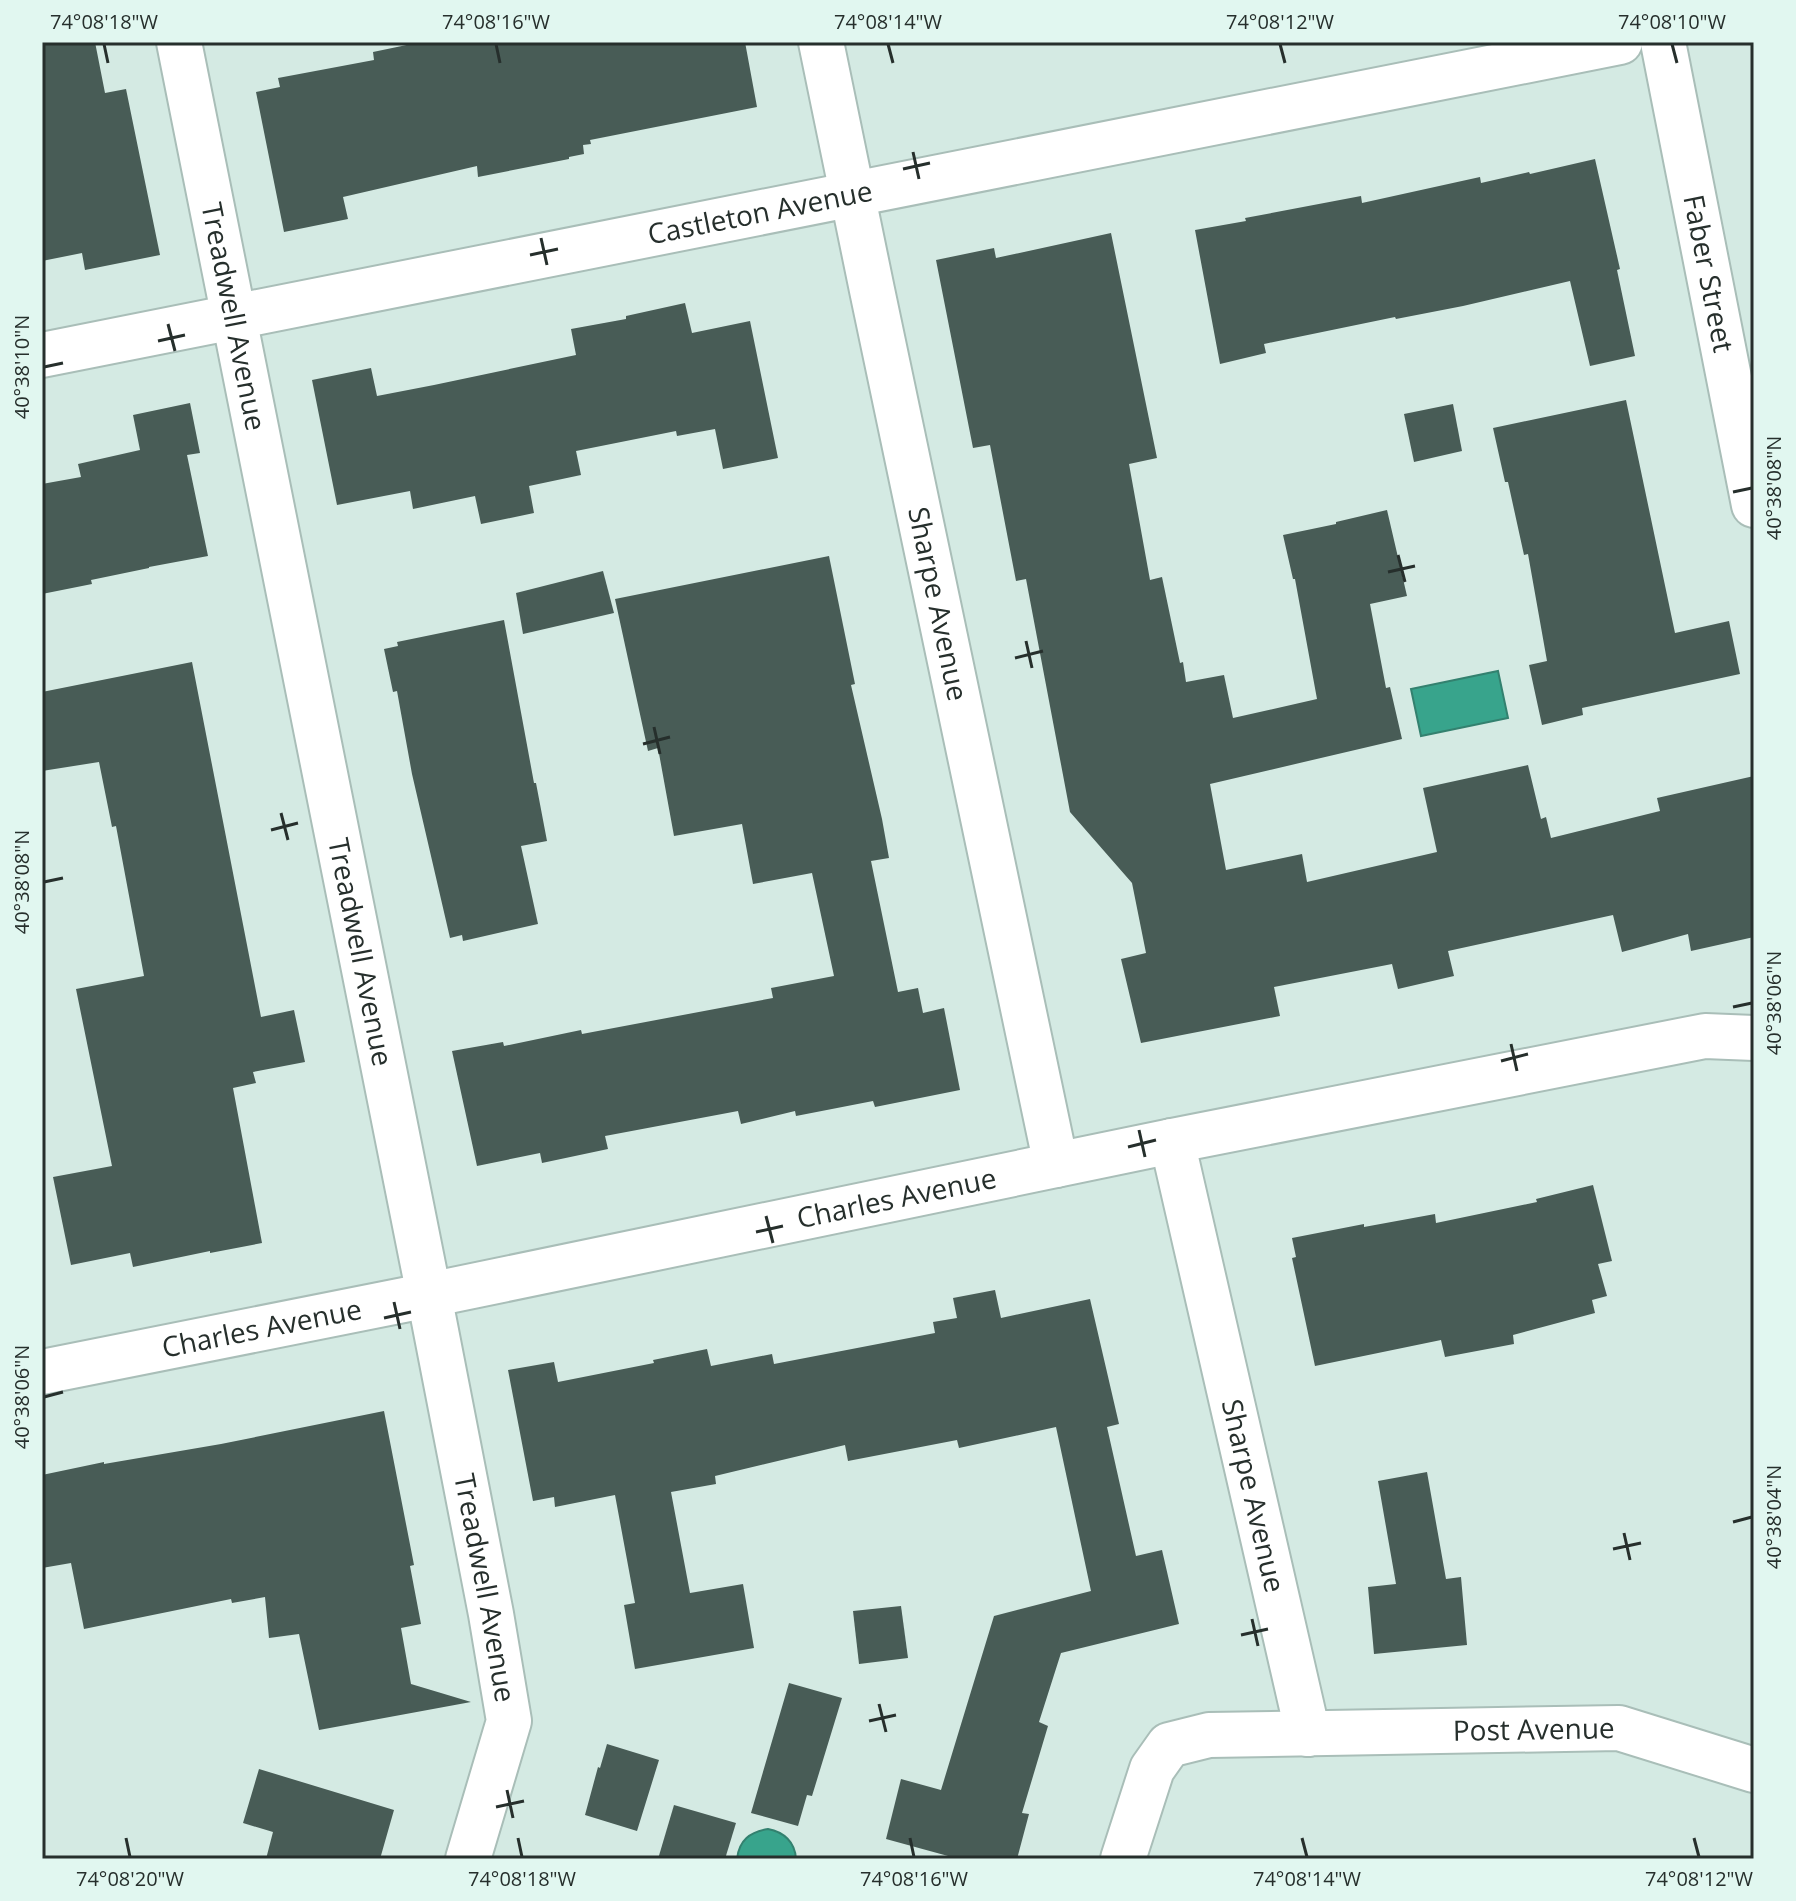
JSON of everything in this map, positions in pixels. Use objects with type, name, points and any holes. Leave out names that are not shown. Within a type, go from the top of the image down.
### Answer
[{"type":"street","name":"Treadwell Avenue","points":[[179,42],[429,1295],[509,1721],[468,1859]]},
{"type":"street","name":"Sharpe Avenue","points":[[821,42],[1056,1165]]},
{"type":"street","name":"Castleton Avenue","points":[[42,355],[1620,42]]},
{"type":"street","name":"Faber Street","points":[[1663,42],[1754,505]]},
{"type":"street","name":"Charles Avenue","points":[[42,1372],[1172,1141],[1705,1036],[1754,1038]]},
{"type":"street","name":"Sharpe Avenue","points":[[1172,1141],[1308,1734]]},
{"type":"street","name":"Post Avenue","points":[[1308,1734],[1619,1728],[1754,1770]]},
{"type":"street","points":[[1123,1859],[1152,1769],[1169,1745],[1209,1735],[1308,1734]]},
{"type":"shaded area","points":[[1498,671],[1508,718],[1421,736],[1411,689]]},
{"type":"shaded area","points":[[768,1829],[788,1839],[796,1859],[737,1859],[746,1838]]},
{"type":"building","points":[[42,42],[95,42],[105,93],[126,89],[160,255],[85,270],[82,253],[42,261]]},
{"type":"building","points":[[421,42],[745,42],[757,107],[590,140],[591,144],[583,145],[584,154],[569,159],[478,177],[477,166],[343,197],[348,219],[284,232],[256,92],[280,87],[278,78],[374,60],[373,52]]},
{"type":"building","points":[[1595,159],[1620,269],[1617,270],[1635,356],[1590,366],[1570,281],[1463,306],[1264,344],[1266,353],[1220,364],[1195,230],[1361,196],[1362,203],[1480,177],[1481,183]]},
{"type":"building","points":[[1111,233],[1157,458],[1129,464],[1150,580],[1162,577],[1186,682],[1224,675],[1233,718],[1317,699],[1295,579],[1283,535],[1387,510],[1407,596],[1370,604],[1386,688],[1390,687],[1402,739],[1210,784],[1226,870],[1302,854],[1307,882],[1437,852],[1423,788],[1528,765],[1541,819],[1546,817],[1551,838],[1660,811],[1657,798],[1754,776],[1754,937],[1691,951],[1688,934],[1622,952],[1613,915],[1448,951],[1454,976],[1398,989],[1392,964],[1274,987],[1280,1016],[1141,1043],[1121,959],[1146,953],[1132,883],[1070,812],[1026,579],[1016,581],[990,445],[973,448],[936,260],[994,248],[996,258]]},
{"type":"building","points":[[685,303],[692,333],[750,321],[778,458],[723,469],[715,429],[677,436],[676,431],[576,451],[581,475],[529,486],[534,513],[481,524],[475,496],[413,509],[410,491],[337,505],[312,380],[371,368],[377,396],[434,385],[576,355],[571,329],[626,319],[626,316]]},
{"type":"building","points":[[1626,400],[1675,633],[1729,621],[1740,674],[1582,708],[1583,715],[1542,725],[1529,665],[1547,661],[1528,554],[1524,555],[1493,428]]},
{"type":"building","points":[[190,403],[200,453],[187,455],[208,556],[91,580],[92,584],[42,594],[42,484],[81,477],[78,464],[140,450],[133,415]]},
{"type":"building","points":[[1453,404],[1462,451],[1414,462],[1404,414]]},
{"type":"building","points":[[829,556],[855,684],[851,685],[889,858],[871,861],[898,992],[918,988],[923,1013],[944,1008],[960,1090],[875,1107],[873,1101],[796,1116],[795,1111],[741,1124],[738,1111],[605,1136],[608,1149],[542,1163],[540,1153],[477,1166],[452,1051],[503,1042],[504,1046],[581,1030],[582,1034],[773,998],[771,988],[834,976],[812,873],[753,884],[742,824],[674,836],[658,748],[648,751],[615,599]]},
{"type":"building","points":[[603,571],[614,613],[523,634],[516,593]]},
{"type":"building","points":[[504,620],[547,841],[521,846],[538,924],[463,941],[462,935],[450,938],[412,774],[397,691],[393,692],[384,649],[398,646],[397,642]]},
{"type":"building","points":[[192,662],[261,1017],[294,1010],[305,1062],[253,1072],[256,1083],[233,1088],[262,1243],[133,1267],[130,1253],[71,1265],[53,1177],[112,1166],[76,989],[144,976],[116,826],[112,827],[99,762],[42,771],[42,692]]},
{"type":"building","points":[[1593,1185],[1612,1261],[1598,1264],[1607,1296],[1592,1300],[1595,1313],[1513,1335],[1514,1344],[1445,1357],[1441,1340],[1315,1366],[1292,1258],[1296,1257],[1292,1238],[1435,1214],[1436,1223],[1537,1202],[1536,1199]]},
{"type":"building","points":[[995,1290],[1001,1318],[1090,1299],[1119,1424],[1107,1427],[1136,1556],[1162,1550],[1179,1624],[1061,1653],[1039,1722],[1048,1726],[1022,1813],[1029,1814],[1017,1859],[959,1859],[886,1839],[901,1779],[941,1790],[994,1616],[1091,1591],[1056,1427],[959,1448],[957,1440],[848,1461],[845,1445],[715,1476],[716,1484],[671,1492],[690,1593],[743,1584],[754,1648],[635,1669],[624,1605],[635,1603],[615,1495],[555,1507],[554,1497],[533,1501],[508,1370],[554,1362],[558,1382],[707,1349],[711,1366],[772,1354],[774,1364],[935,1333],[933,1322],[957,1318],[953,1298]]},
{"type":"building","points":[[384,1411],[414,1565],[410,1566],[421,1624],[401,1628],[411,1684],[471,1702],[319,1730],[299,1634],[269,1638],[265,1597],[232,1603],[231,1599],[84,1629],[71,1563],[42,1568],[42,1475],[221,1444]]},
{"type":"building","points":[[1427,1472],[1446,1579],[1461,1577],[1467,1645],[1374,1654],[1368,1587],[1396,1584],[1378,1481]]},
{"type":"building","points":[[901,1606],[908,1658],[859,1664],[853,1611]]},
{"type":"building","points":[[789,1683],[842,1698],[812,1796],[807,1795],[798,1826],[751,1813]]},
{"type":"building","points":[[607,1744],[659,1760],[637,1831],[585,1815]]},
{"type":"building","points":[[259,1769],[394,1810],[380,1859],[266,1859],[273,1832],[243,1823]]},
{"type":"building","points":[[674,1805],[736,1823],[725,1859],[658,1859]]}]
